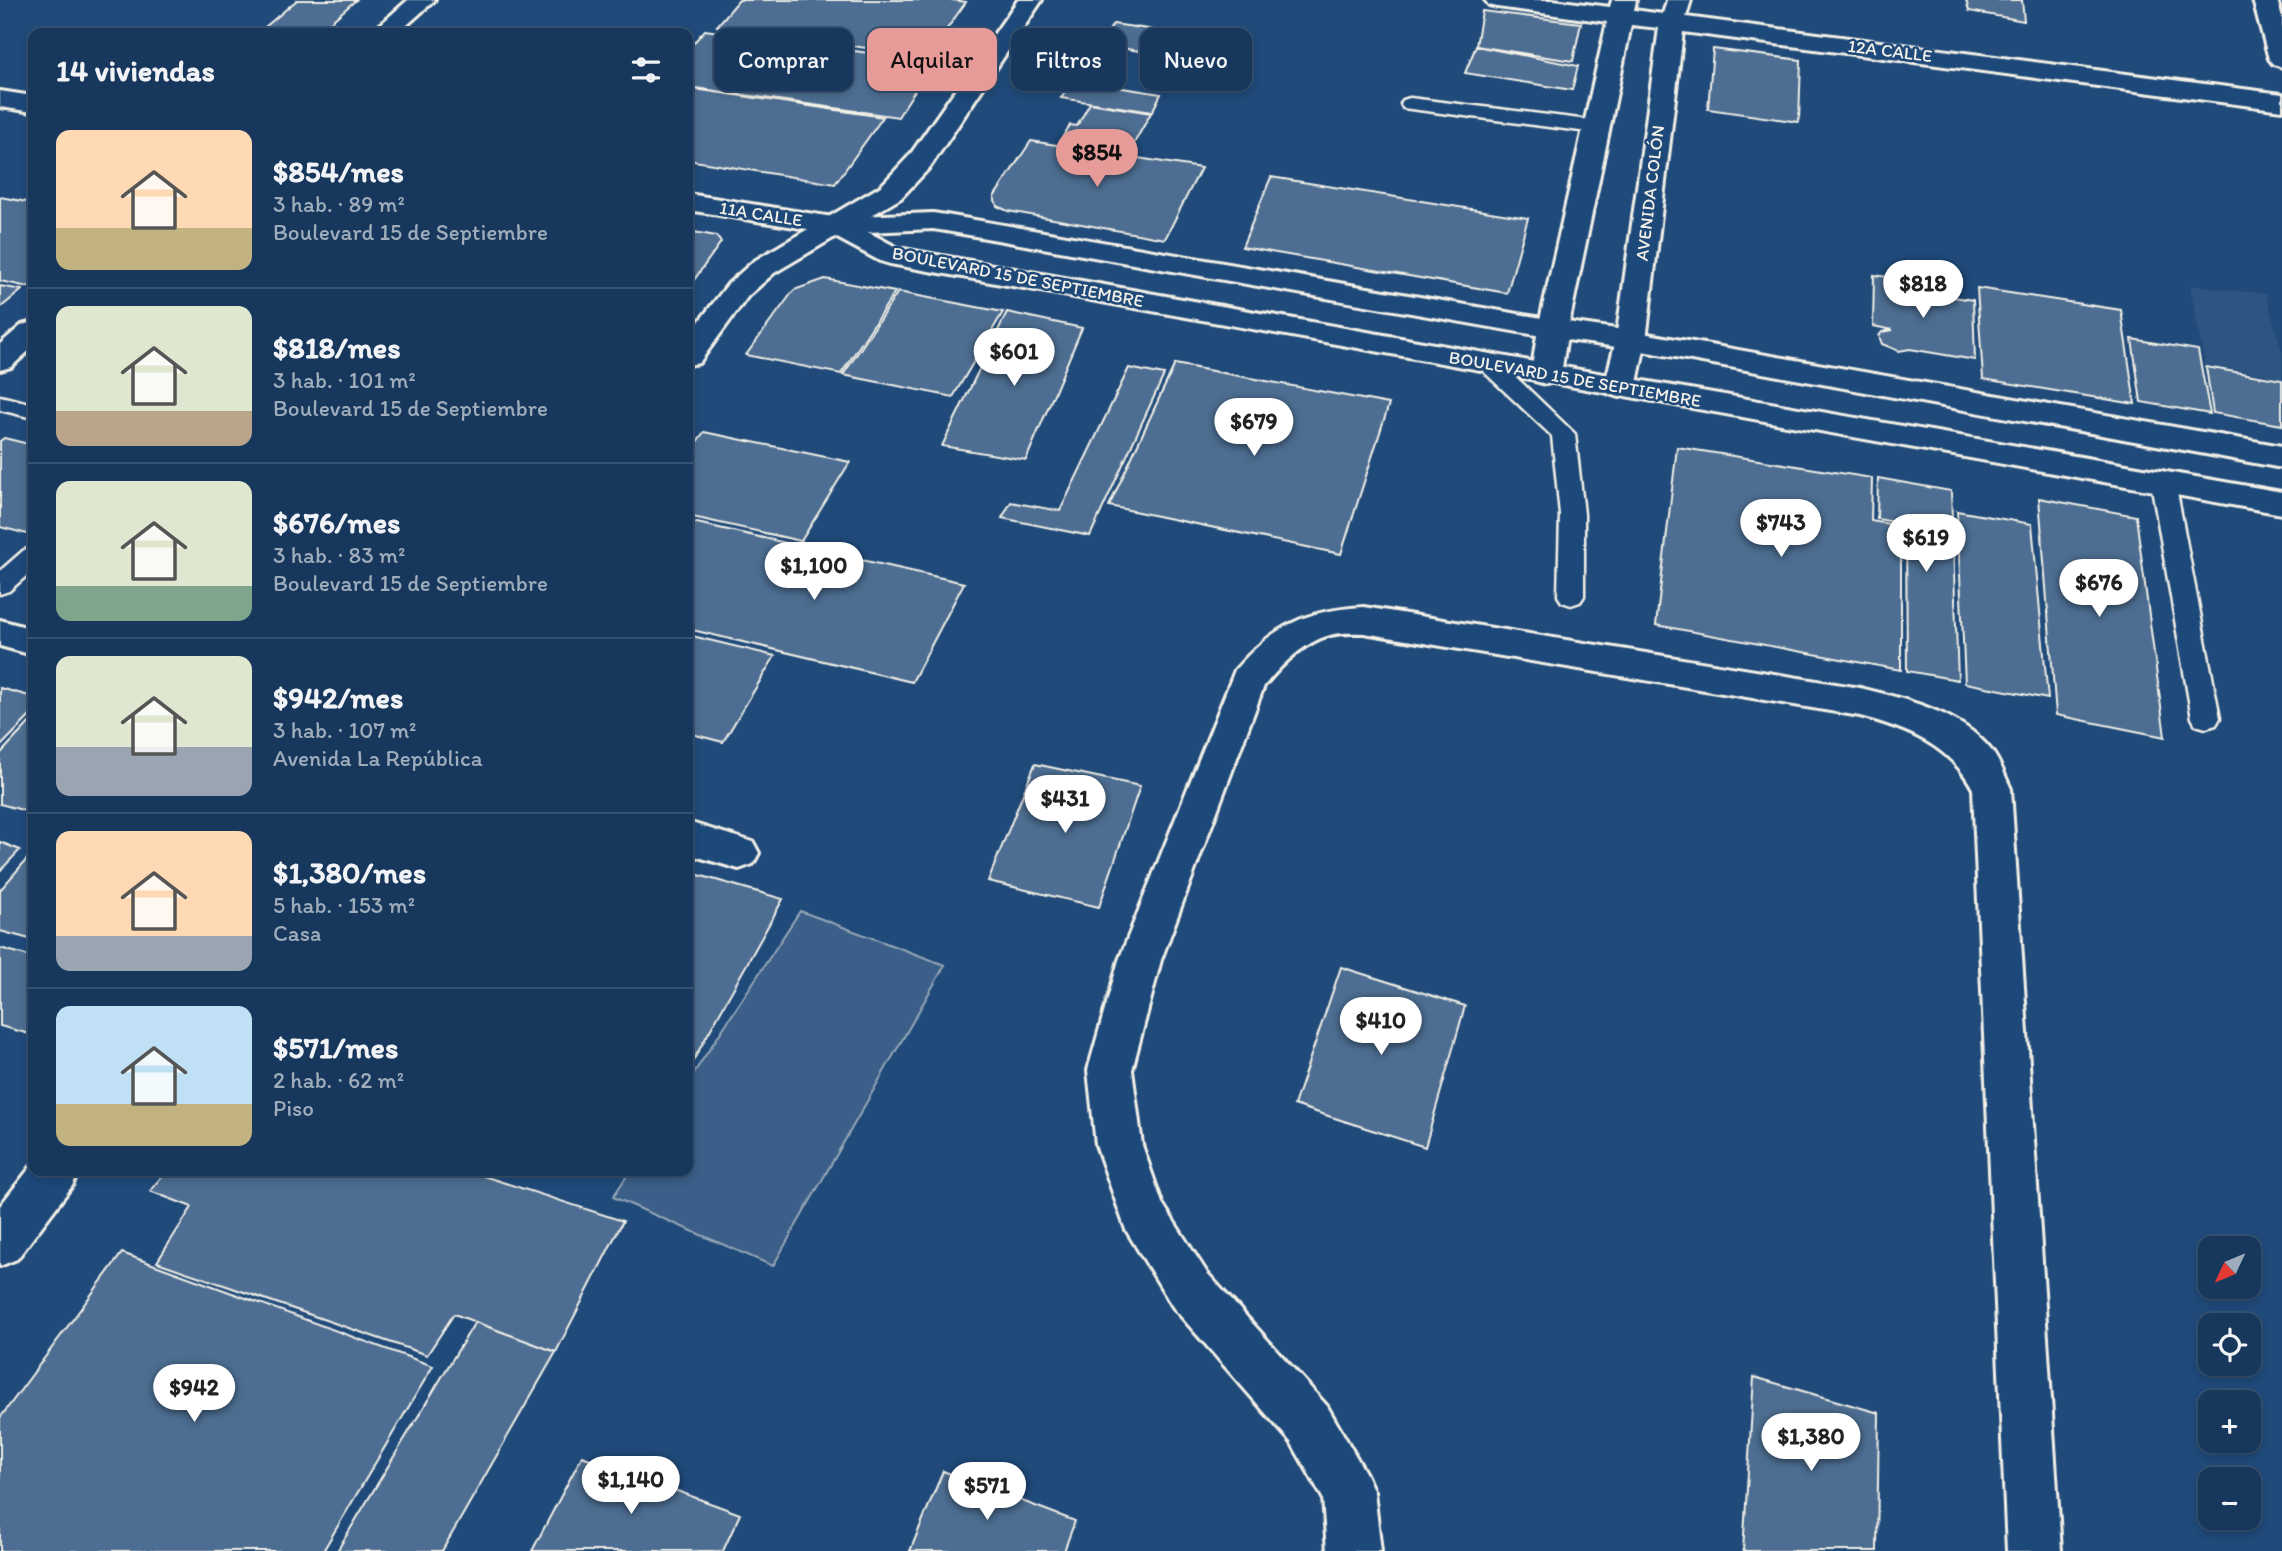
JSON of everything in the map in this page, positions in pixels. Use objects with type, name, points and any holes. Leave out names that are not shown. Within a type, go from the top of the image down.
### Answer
[{"type":"street","points":[[389,28],[423,0]]},
{"type":"street","points":[[693,349],[738,290],[764,267],[891,192],[920,160],[1030,0]]},
{"type":"street","name":"12A CALLE","points":[[1497,0],[1675,11],[2282,102]]},
{"type":"street","points":[[2265,0],[2277,70]]},
{"type":"street","points":[[1546,374],[1553,329],[1622,8]]},
{"type":"street","name":"AVENIDA COLÓN","points":[[1620,387],[1631,340],[1675,11]]},
{"type":"street","points":[[0,99],[28,102]]},
{"type":"street","name":"11A CALLE","points":[[693,203],[834,225]]},
{"type":"street","name":"BOULEVARD 15 DE SEPTIEMBRE","points":[[834,225],[933,221],[1553,329],[1631,340],[2282,457]]},
{"type":"street","name":"BOULEVARD 15 DE SEPTIEMBRE","points":[[834,225],[890,255],[1489,364],[2282,503]]},
{"type":"street","points":[[0,360],[28,335]]},
{"type":"street","points":[[1354,1551],[1348,1492],[1309,1424],[1190,1290],[1143,1214],[1119,1146],[1111,1070],[1140,960],[1248,680],[1268,656],[1297,635],[1330,622],[1364,620],[1860,702],[1904,712],[1945,733],[1977,761],[1992,789],[2034,1551]]},
{"type":"street","points":[[0,632],[28,640]]},
{"type":"street","points":[[693,839],[739,853]]},
{"type":"street","points":[[0,1243],[52,1176]]},
{"type":"lane","points":[[1410,104],[1596,127]]},
{"type":"lane","points":[[1489,364],[1563,434],[1572,514],[1571,596]]},
{"type":"lane","points":[[0,402],[28,410]]},
{"type":"lane","points":[[2163,482],[2206,718]]},
{"type":"lane","points":[[0,585],[28,560]]},
{"type":"shaded area","points":[[2190,285],[2266,294],[2282,353],[2282,378],[2205,365]]},
{"type":"shaded area","points":[[800,911],[945,965],[773,1266],[613,1197],[627,1176],[693,1176],[693,1074]]},
{"type":"building","points":[[297,0],[356,0],[324,28],[264,28]]},
{"type":"building","points":[[739,0],[966,2],[948,28],[867,28],[867,48],[853,46],[853,28],[717,26]]},
{"type":"building","points":[[1966,0],[2022,0],[2024,21],[1969,11]]},
{"type":"building","points":[[1482,11],[1581,23],[1573,61],[1476,46]]},
{"type":"building","points":[[1113,24],[1141,28],[1140,51],[1126,49],[1126,28],[1111,28]]},
{"type":"building","points":[[705,30],[714,31],[714,91],[693,88],[693,43]]},
{"type":"building","points":[[1476,46],[1578,66],[1572,90],[1465,73]]},
{"type":"building","points":[[1713,49],[1801,60],[1799,122],[1708,109]]},
{"type":"building","points":[[853,51],[867,53],[867,91],[915,91],[898,117],[716,91],[853,91]]},
{"type":"building","points":[[1126,88],[1161,94],[1152,112],[1061,98],[1065,91],[1126,91]]},
{"type":"building","points":[[693,89],[883,117],[835,184],[693,161]]},
{"type":"building","points":[[1090,103],[1151,113],[1128,154],[1059,143],[1070,125],[1077,126]]},
{"type":"building","points":[[1031,141],[1201,168],[1165,239],[1008,211],[997,206],[994,197]]},
{"type":"building","points":[[1271,177],[1528,218],[1507,293],[1242,247]]},
{"type":"building","points":[[0,197],[28,202],[28,287],[0,281]]},
{"type":"building","points":[[693,232],[716,236],[721,242],[694,280]]},
{"type":"building","points":[[1874,275],[1909,280],[1909,290],[1973,300],[1975,360],[1910,349],[1899,351],[1882,344],[1879,336],[1882,332],[1893,330],[1873,326]]},
{"type":"building","points":[[825,279],[895,292],[841,374],[746,355],[794,290]]},
{"type":"building","points":[[0,286],[22,290],[0,308]]},
{"type":"building","points":[[1977,288],[2121,310],[2135,404],[1983,379]]},
{"type":"building","points":[[898,292],[1003,312],[953,397],[843,375]]},
{"type":"building","points":[[1007,312],[1082,328],[1026,460],[942,446]]},
{"type":"building","points":[[2132,339],[2198,350],[2210,414],[2141,402]]},
{"type":"building","points":[[1175,364],[1389,404],[1341,554],[1109,506]]},
{"type":"building","points":[[2206,367],[2282,380],[2282,425],[2213,413]]},
{"type":"building","points":[[1129,368],[1164,375],[1090,536],[1002,518],[1011,502],[1060,511]]},
{"type":"building","points":[[704,432],[850,462],[801,541],[693,517],[693,447]]},
{"type":"building","points":[[4,438],[28,444],[27,534],[0,527],[0,441]]},
{"type":"building","points":[[1677,447],[1872,478],[1871,521],[1901,526],[1901,670],[1656,625]]},
{"type":"building","points":[[1878,478],[1951,491],[1958,680],[1907,671],[1906,524],[1877,519]]},
{"type":"building","points":[[2039,498],[2136,516],[2165,737],[2056,715]]},
{"type":"building","points":[[1957,511],[2032,524],[2048,699],[1965,683]]},
{"type":"building","points":[[693,522],[964,583],[912,682],[693,630]]},
{"type":"building","points":[[693,636],[775,656],[723,742],[693,734]]},
{"type":"building","points":[[0,688],[28,696],[28,718],[0,747]]},
{"type":"building","points":[[28,724],[28,812],[0,804],[0,754]]},
{"type":"building","points":[[1035,764],[1140,786],[1099,907],[988,881]]},
{"type":"building","points":[[0,842],[20,850],[0,871]]},
{"type":"building","points":[[28,859],[28,939],[0,931],[0,890]]},
{"type":"building","points":[[693,873],[783,899],[693,1061]]},
{"type":"building","points":[[0,948],[28,956],[28,1034],[0,1026]]},
{"type":"building","points":[[1341,967],[1465,1006],[1425,1147],[1294,1105]]},
{"type":"building","points":[[162,1176],[484,1176],[623,1221],[556,1352],[454,1314],[427,1355],[157,1262],[192,1207],[150,1191]]},
{"type":"building","points":[[122,1253],[433,1366],[323,1551],[0,1551],[0,1418]]},
{"type":"building","points":[[475,1322],[556,1352],[442,1551],[337,1551]]},
{"type":"building","points":[[1754,1377],[1879,1413],[1877,1551],[1743,1551]]},
{"type":"building","points":[[582,1456],[740,1514],[723,1551],[532,1551]]},
{"type":"building","points":[[943,1471],[1075,1521],[1064,1551],[910,1551]]}]
